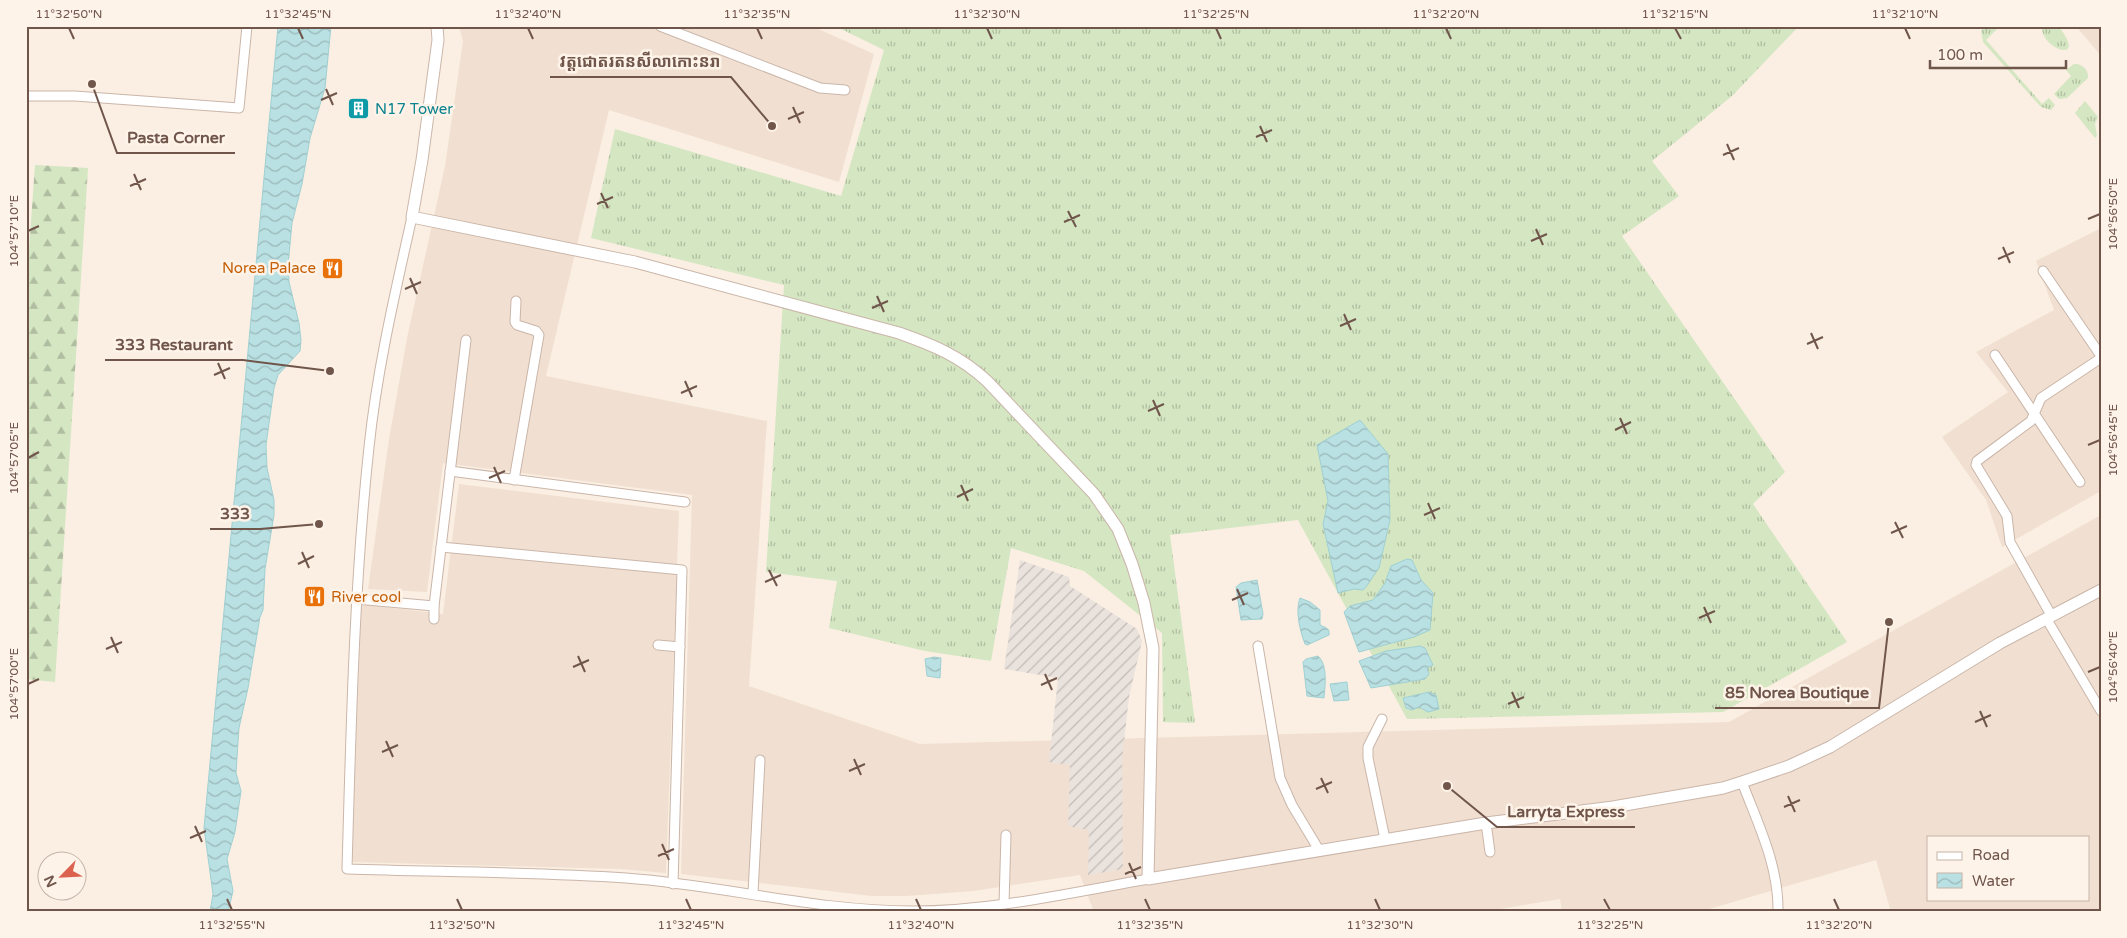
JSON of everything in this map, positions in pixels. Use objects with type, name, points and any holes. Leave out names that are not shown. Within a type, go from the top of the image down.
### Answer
[{"type":"street","points":[[26,96],[75,96],[239,108],[247,26]]},
{"type":"street","points":[[437,26],[438,40],[422,160],[412,217],[395,290],[369,445],[356,599],[346,869],[627,878],[753,893],[825,905],[876,910],[939,910],[1004,904],[1385,839],[1486,823],[1613,807],[1723,788],[1789,766],[1830,746],[2000,643],[2101,590]]},
{"type":"street","points":[[660,26],[820,88],[845,90]]},
{"type":"street","points":[[412,217],[635,262],[899,333],[950,353],[969,365],[1094,494],[1118,529],[1132,564],[1144,603],[1153,648],[1148,879]]},
{"type":"street","points":[[2044,271],[2101,357],[2041,398],[2031,420],[1977,461],[1976,465],[2007,516],[2010,542],[2101,711]]},
{"type":"street","points":[[514,480],[539,335],[536,331],[517,325],[515,322],[516,301]]},
{"type":"street","points":[[434,619],[466,340]]},
{"type":"street","points":[[1995,355],[2080,482]]},
{"type":"street","points":[[450,471],[685,502]]},
{"type":"street","points":[[441,547],[682,570],[673,884]]},
{"type":"street","points":[[356,599],[434,606]]},
{"type":"street","points":[[658,645],[680,647]]},
{"type":"street","points":[[1258,646],[1280,778],[1292,805],[1319,850]]},
{"type":"street","points":[[1382,719],[1368,747],[1368,758],[1385,839]]},
{"type":"street","points":[[753,893],[760,760]]},
{"type":"street","points":[[1742,782],[1765,839],[1774,871],[1778,912]]},
{"type":"street","points":[[1486,823],[1490,852]]},
{"type":"street","points":[[1004,904],[1006,835]]},
{"type":"shaded area","points":[[459,26],[812,26],[874,54],[839,182],[609,110],[546,376],[767,421],[749,686],[920,744],[1729,722],[2101,515],[2101,912],[1891,912],[1876,860],[1699,912],[1562,912],[1560,899],[1482,912],[1094,912],[1080,875],[973,891],[907,896],[872,896],[681,874],[692,495],[443,463],[427,592],[368,589],[389,439],[407,338],[445,166],[463,41]]},
{"type":"shaded area","points":[[2076,26],[2101,26],[2101,56]]},
{"type":"shaded area","points":[[2101,228],[2101,491],[2002,547],[1986,500],[1942,437],[2008,392],[1976,352],[2054,310],[2036,261]]},
{"type":"shaded area","points":[[459,484],[679,511],[666,873],[620,869],[352,862],[360,604],[443,614]]},
{"type":"shaded area","points":[[1020,560],[1069,577],[1070,586],[1137,629],[1142,641],[1129,697],[1122,760],[1123,869],[1088,875],[1089,830],[1068,826],[1070,765],[1049,762],[1058,678],[1004,669]]},
{"type":"green space","points":[[835,26],[1799,26],[1732,96],[1652,161],[1679,196],[1622,236],[1785,472],[1753,504],[1847,642],[1723,712],[1407,719],[1298,520],[1170,535],[1195,723],[1163,722],[1162,633],[1084,571],[1011,548],[991,661],[925,651],[829,628],[837,581],[766,572],[784,285],[591,238],[615,129],[841,196],[884,50]]},
{"type":"green space","points":[[1986,26],[2000,26],[1986,40],[2042,104],[2049,98],[2055,105],[2051,110],[2041,107],[1983,42],[1981,31]]},
{"type":"green space","points":[[2042,26],[2058,26],[2069,46],[2061,50],[2048,42],[2043,34]]},
{"type":"green space","points":[[2074,64],[2084,68],[2088,78],[2067,98],[2059,99],[2054,94],[2071,76],[2066,70]]},
{"type":"green space","points":[[2085,101],[2098,117],[2095,124],[2097,136],[2095,138],[2075,113]]},
{"type":"green space","points":[[35,165],[88,168],[55,682],[26,679],[26,292]]},
{"type":"water","points":[[278,26],[331,26],[325,88],[310,138],[302,184],[292,223],[288,266],[289,282],[299,323],[300,351],[278,375],[274,388],[266,445],[267,468],[274,500],[274,515],[265,569],[263,610],[260,617],[239,728],[236,773],[241,791],[235,832],[227,859],[233,891],[228,912],[210,912],[213,894],[204,828]]},
{"type":"water","points":[[1360,420],[1388,454],[1390,520],[1379,568],[1366,587],[1363,590],[1354,589],[1338,593],[1323,524],[1328,501],[1317,445]]},
{"type":"water","points":[[1407,559],[1412,560],[1421,580],[1433,593],[1430,630],[1414,637],[1359,652],[1344,612],[1350,606],[1373,600],[1385,583],[1391,566]]},
{"type":"water","points":[[1257,580],[1263,614],[1262,619],[1241,620],[1236,587],[1241,583]]},
{"type":"water","points":[[1300,598],[1310,602],[1320,610],[1320,625],[1329,631],[1329,635],[1307,645],[1303,639],[1299,621],[1298,609]]},
{"type":"water","points":[[1420,646],[1425,648],[1433,665],[1427,668],[1429,674],[1425,679],[1371,688],[1359,661],[1386,651]]},
{"type":"water","points":[[1318,656],[1325,670],[1324,698],[1307,696],[1303,662],[1306,659]]},
{"type":"water","points":[[941,658],[940,678],[927,676],[925,659]]},
{"type":"water","points":[[1347,682],[1349,700],[1334,701],[1330,684]]},
{"type":"water","points":[[1429,692],[1436,695],[1439,709],[1428,712],[1419,707],[1412,710],[1406,708],[1403,698]]},
{"type":"place","name":"Pasta Corner","points":[[92,84]]},
{"type":"place","name":"N17 Tower","points":[[359,109]]},
{"type":"place","name":"វត្តជោតរតនសីលាកោះនរា","points":[[772,126]]},
{"type":"place","name":"Norea Palace","points":[[332,268]]},
{"type":"place","name":"333 Restaurant","points":[[330,371]]},
{"type":"place","name":"333","points":[[319,524]]},
{"type":"place","name":"River cool","points":[[315,597]]},
{"type":"place","name":"85 Norea Boutique","points":[[1889,622]]},
{"type":"place","name":"Larryta Express","points":[[1447,786]]}]
